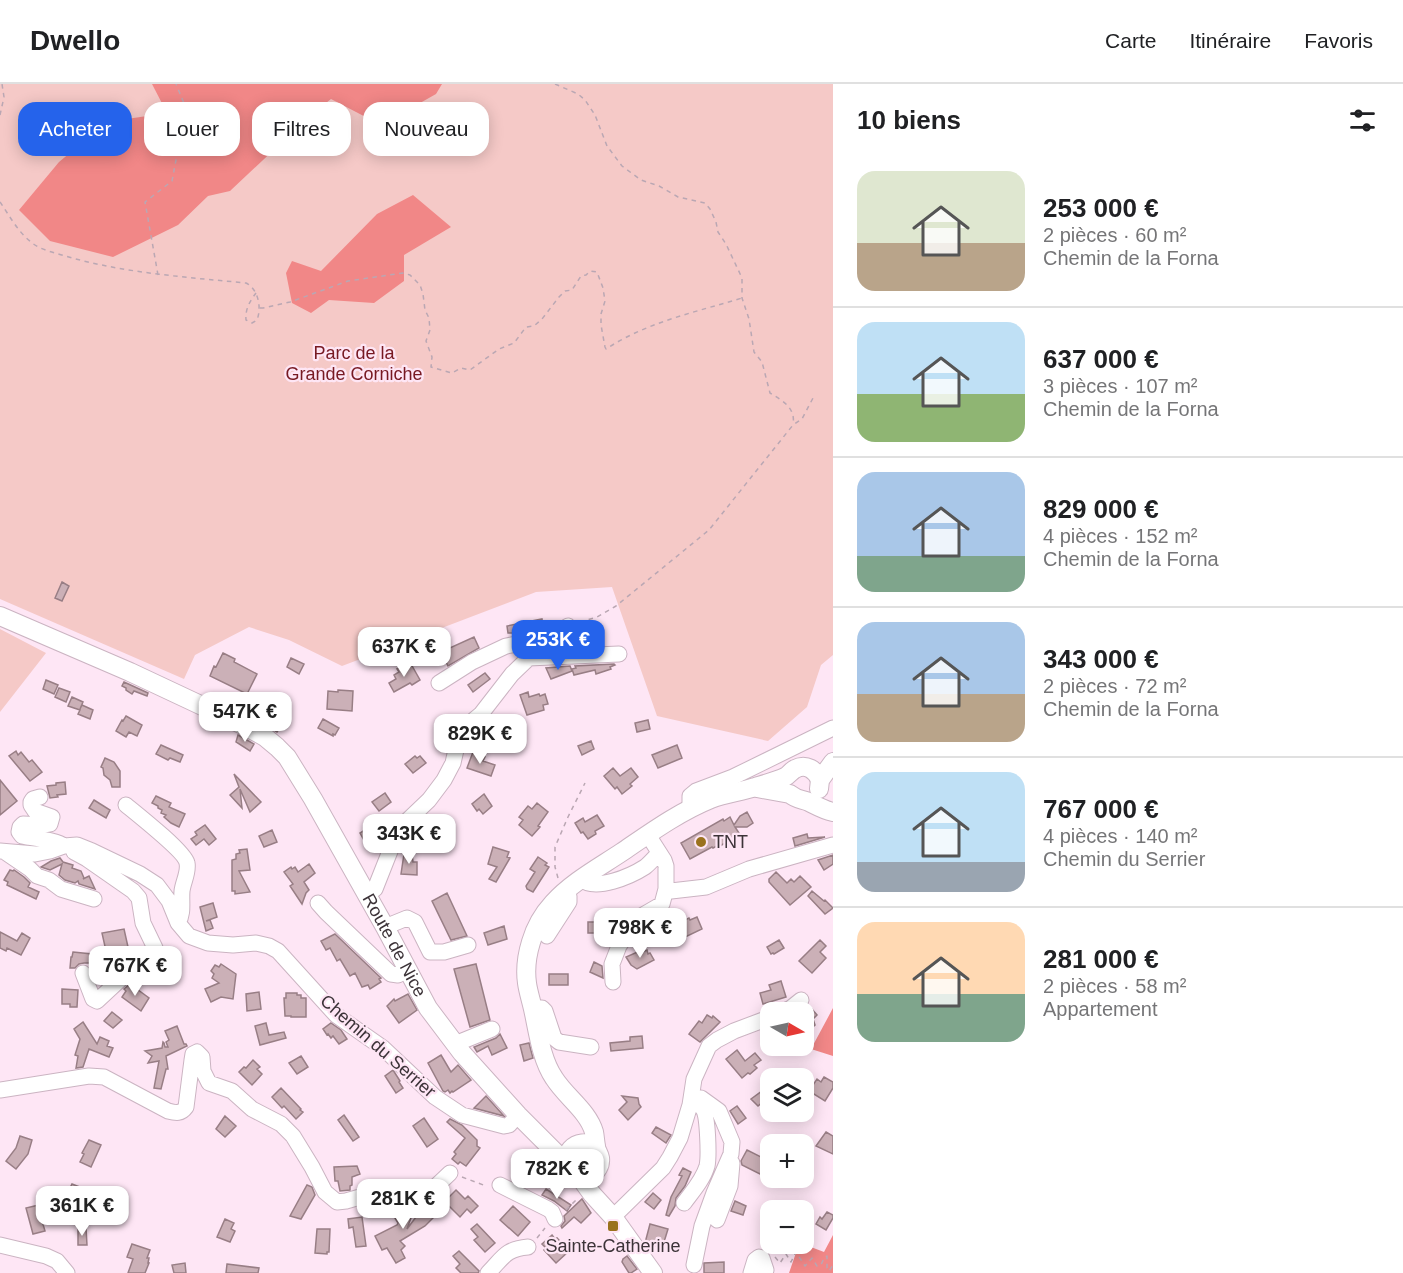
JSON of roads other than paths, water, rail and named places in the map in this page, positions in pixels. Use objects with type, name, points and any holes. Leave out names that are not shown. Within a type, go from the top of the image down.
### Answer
[{"type":"main road","name":"Route de Nice","points":[[0,616],[130,672],[245,726],[265,737],[287,757],[296,769],[385,927],[428,1008],[462,1053],[518,1115],[547,1143],[582,1159]]},
{"type":"main road","points":[[809,787],[823,760],[833,756]]},
{"type":"main road","points":[[755,787],[809,787],[833,762]]},
{"type":"main road","points":[[655,1273],[608,1210],[582,1159],[586,1132],[585,1116],[560,1088],[552,1075],[540,1041],[527,983],[531,942],[542,916],[565,891],[648,835],[712,798],[788,776],[800,767],[809,787],[833,810]]},
{"type":"street","points":[[366,895],[375,889],[396,836],[407,820],[429,800],[444,780],[453,763],[463,729],[481,714],[512,674],[528,658],[564,630],[551,632],[533,641],[506,645],[472,662],[439,683]]},
{"type":"street","points":[[528,658],[619,654]]},
{"type":"street","points":[[690,809],[690,796],[696,791],[733,777],[833,728]]},
{"type":"street","name":"Chemin du Serrier","points":[[40,797],[33,799],[30,805],[35,811],[52,817],[50,824],[23,824],[19,832],[22,836],[77,845],[140,874],[157,885],[169,901],[178,923],[189,936],[208,944],[256,943],[278,951],[336,1015],[383,1048],[435,1097],[462,1115],[504,1126],[509,1125],[518,1115]]},
{"type":"street","points":[[126,805],[162,835],[187,863],[182,891],[182,917],[178,923]]},
{"type":"street","points":[[614,982],[612,964],[619,946],[642,915],[662,904],[664,899],[666,866],[648,835]]},
{"type":"street","points":[[2,851],[35,854],[67,845],[71,850],[133,891],[139,898],[143,923],[155,948],[153,956],[126,974],[97,1000],[93,999],[83,973]]},
{"type":"street","points":[[666,889],[671,891],[706,887],[749,869],[833,845]]},
{"type":"street","points":[[2,851],[61,889],[94,899]]},
{"type":"street","points":[[581,879],[586,884],[593,885],[616,880],[645,867],[659,853]]},
{"type":"street","points":[[547,936],[569,902],[569,896],[565,891]]},
{"type":"street","points":[[318,903],[391,974],[398,975],[408,970]]},
{"type":"street","points":[[385,927],[407,918],[415,922],[430,952],[444,952],[468,945]]},
{"type":"street","points":[[798,1002],[801,999]]},
{"type":"street","points":[[533,1008],[542,1008],[545,1011],[554,1038],[559,1042],[591,1047]]},
{"type":"street","points":[[608,1210],[663,1168],[670,1157],[680,1138],[692,1104],[694,1079],[709,1046],[734,1031],[760,1021]]},
{"type":"street","points":[[455,1044],[492,1029]]},
{"type":"street","points":[[0,1090],[89,1076],[104,1077],[168,1111],[179,1113],[186,1107],[193,1054],[197,1052],[202,1057],[203,1071],[209,1083],[232,1091],[252,1108],[281,1124],[293,1136],[324,1192],[337,1202],[374,1193],[423,1194],[431,1191],[450,1173]]},
{"type":"street","points":[[692,1104],[697,1098],[701,1098],[719,1111],[732,1142],[730,1186],[717,1220]]},
{"type":"street","points":[[684,1203],[700,1181],[707,1166],[708,1133],[704,1110],[692,1104]]},
{"type":"street","points":[[694,1266],[702,1226],[731,1154]]},
{"type":"street","points":[[500,1185],[548,1209],[555,1219]]},
{"type":"street","points":[[0,1245],[46,1256],[57,1261],[67,1273]]},
{"type":"street","points":[[488,1273],[508,1252],[515,1248],[528,1247]]},
{"type":"street","points":[[655,1273],[663,1273]]},
{"type":"place","name":"TNT","points":[[701,842]]},
{"type":"place","name":"Sainte-Catherine","points":[[613,1226]]},
{"type":"park label","name":"Parc de la Grande Corniche","points":[[354,363]]}]
